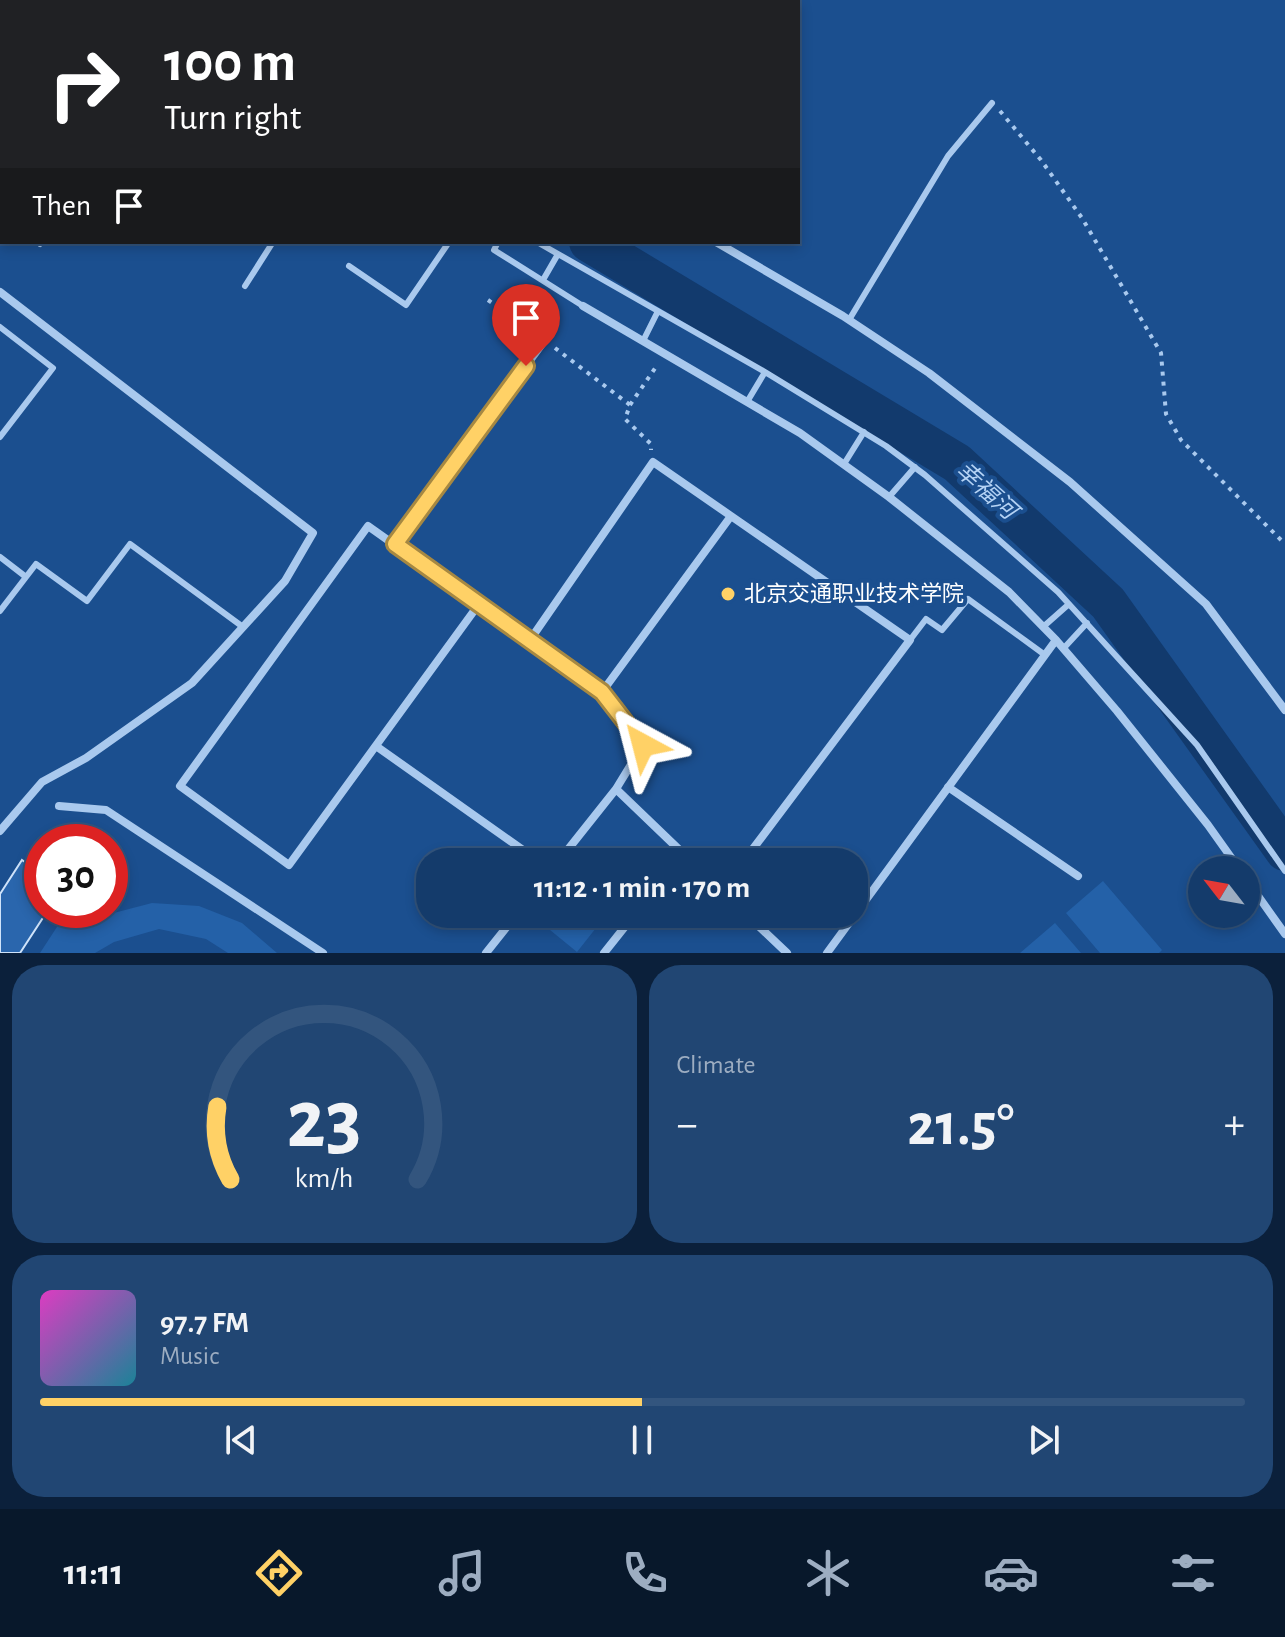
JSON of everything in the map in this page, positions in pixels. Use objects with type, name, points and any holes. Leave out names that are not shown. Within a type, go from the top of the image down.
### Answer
[{"type":"street","points":[[719,244],[849,320],[929,373],[1092,502],[1206,604],[1285,710]]},
{"type":"street","points":[[0,292],[313,533],[285,581],[192,683],[86,758],[42,782],[0,831]]},
{"type":"street","points":[[583,306],[800,433],[889,497],[1009,592],[1056,640],[1230,856]]},
{"type":"street","points":[[395,544],[545,340]]},
{"type":"street","points":[[530,640],[653,462],[910,640],[754,848]]},
{"type":"street","points":[[602,692],[731,516]]},
{"type":"street","points":[[479,604],[289,865],[180,786],[368,526],[395,544],[530,640],[602,692],[643,745],[616,789],[569,848]]},
{"type":"street","points":[[827,953],[1056,640]]},
{"type":"street","points":[[376,746],[520,848]]},
{"type":"street","points":[[948,787],[1078,876]]},
{"type":"street","points":[[616,789],[677,848]]},
{"type":"street","points":[[59,806],[106,810],[323,953]]},
{"type":"street","points":[[1260,899],[1285,934]]},
{"type":"street","points":[[486,953],[506,928]]},
{"type":"street","points":[[604,953],[624,928]]},
{"type":"street","points":[[759,928],[781,951]]},
{"type":"lane","points":[[849,320],[948,156],[992,103]]},
{"type":"lane","points":[[245,286],[272,244]]},
{"type":"lane","points":[[349,266],[406,305],[446,244]]},
{"type":"lane","points":[[497,244],[494,250],[583,306]]},
{"type":"lane","points":[[540,244],[765,372],[915,467],[1087,623],[1197,745],[1285,871]]},
{"type":"lane","points":[[543,280],[558,254]]},
{"type":"lane","points":[[643,341],[658,311]]},
{"type":"lane","points":[[0,327],[53,368],[0,437]]},
{"type":"lane","points":[[747,402],[765,372]]},
{"type":"lane","points":[[844,464],[864,432]]},
{"type":"lane","points":[[889,497],[915,467]]},
{"type":"lane","points":[[0,611],[36,564],[87,601],[130,544],[243,627]]},
{"type":"lane","points":[[0,557],[26,577]]},
{"type":"lane","points":[[910,640],[926,619],[942,630],[968,599],[1045,655]]},
{"type":"lane","points":[[1043,627],[1069,604]]},
{"type":"lane","points":[[1063,649],[1087,623]]},
{"type":"path","points":[[992,103],[1019,131],[1082,218],[1161,353],[1166,414],[1181,440],[1285,544]]},
{"type":"path","points":[[488,300],[630,405]]},
{"type":"path","points":[[653,462],[651,444],[625,419],[630,405],[665,354]]},
{"type":"shaded area","points":[[1103,881],[1162,950],[1159,953],[1100,953],[1066,913]]},
{"type":"shaded area","points":[[152,903],[199,906],[242,923],[277,953],[228,953],[206,939],[159,929],[114,942],[95,953],[40,953],[56,928],[128,928],[128,909]]},
{"type":"shaded area","points":[[1055,923],[1081,953],[1020,953]]},
{"type":"shaded area","points":[[548,928],[596,928],[577,952]]},
{"type":"building","points":[[22,860],[24,928],[36,928],[20,953],[0,953],[0,894]]},
{"type":"waterway","name":"幸福河","points":[[592,244],[957,463],[1108,603],[1285,851]]},
{"type":"place","name":"北京交通职业技术学院","points":[[728,594]]},
{"type":"route","points":[[526,366],[395,544],[602,692],[643,745]]}]
